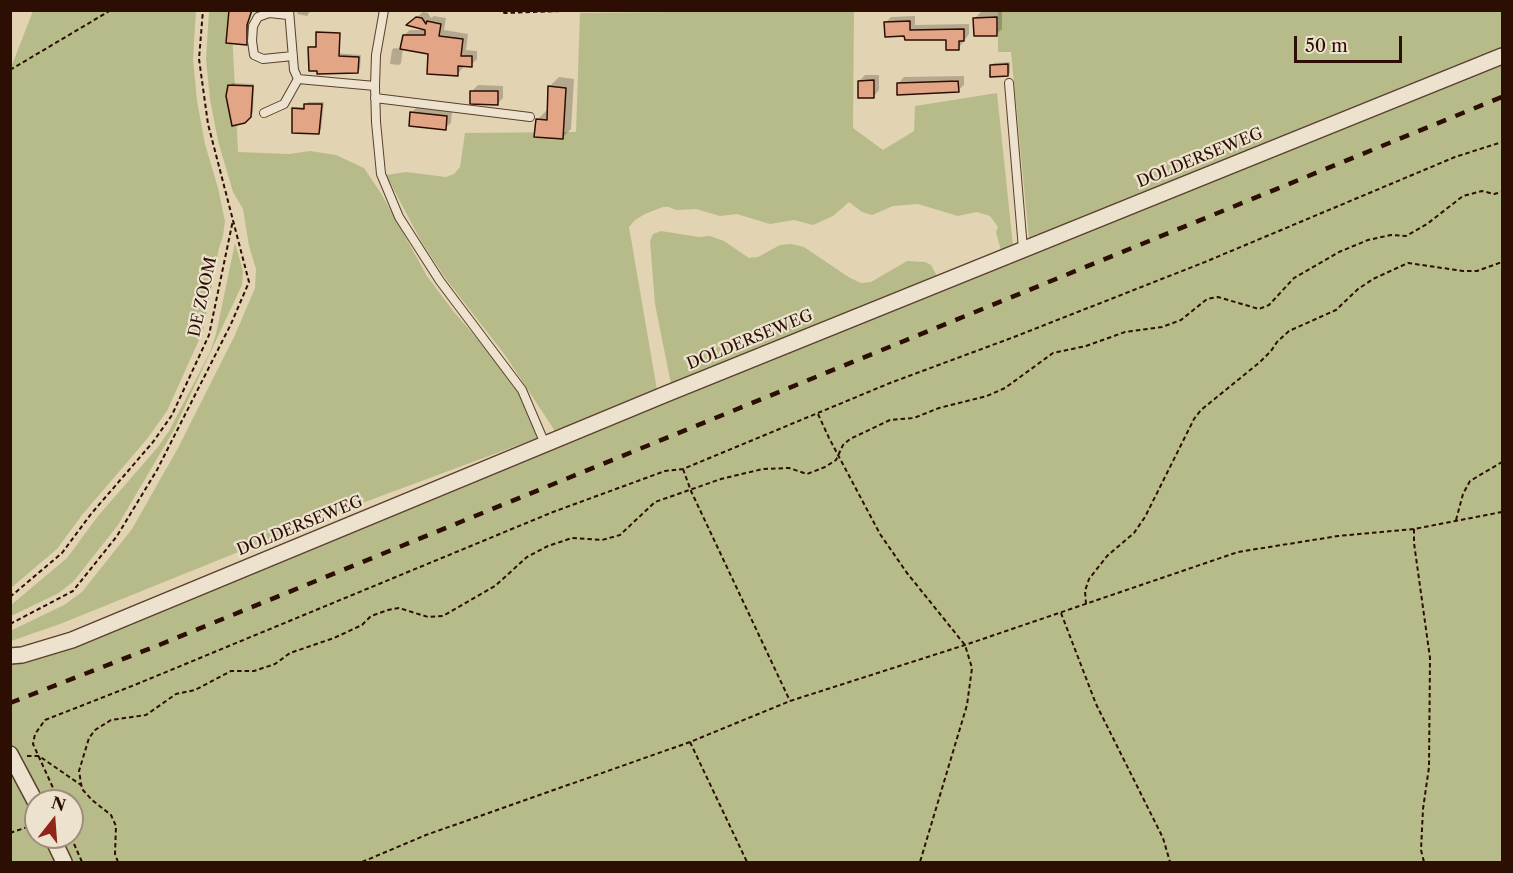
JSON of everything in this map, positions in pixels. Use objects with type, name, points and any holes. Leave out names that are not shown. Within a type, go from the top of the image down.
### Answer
[{"type":"street","name":"DOLDERSEWEG","points":[[10,656],[22,655],[72,640],[666,394],[1503,56]]},
{"type":"street","points":[[10,754],[29,789]]},
{"type":"lane","points":[[384,10],[376,56],[375,86],[381,174],[399,217],[440,280],[522,390],[545,444]]},
{"type":"lane","points":[[264,113],[284,104],[298,79],[288,13],[269,13],[258,16],[253,26],[254,55],[263,59],[293,56]]},
{"type":"lane","points":[[298,79],[375,86]]},
{"type":"lane","points":[[1009,83],[1023,249]]},
{"type":"lane","points":[[375,98],[530,117]]},
{"type":"path","points":[[10,70],[111,10]]},
{"type":"path","name":"DE ZOOM","points":[[10,597],[62,553],[91,514],[153,442],[172,415],[209,335],[233,220],[212,142],[204,99],[200,59],[203,10]]},
{"type":"path","points":[[496,10],[505,13],[586,10]]},
{"type":"path","points":[[54,789],[33,744],[35,734],[45,720],[553,512],[664,471],[683,469],[890,383],[1014,338],[1205,262],[1455,157],[1503,142]]},
{"type":"path","points":[[81,785],[79,771],[89,738],[95,730],[111,720],[146,715],[176,694],[195,690],[231,671],[254,671],[275,664],[291,653],[334,638],[362,625],[371,616],[388,610],[399,608],[428,617],[443,616],[495,586],[527,557],[548,546],[572,538],[602,540],[620,535],[655,502],[721,479],[763,469],[789,468],[807,474],[836,460],[843,445],[850,439],[890,420],[914,418],[939,408],[987,396],[1005,388],[1053,353],[1086,346],[1125,332],[1162,327],[1181,320],[1207,299],[1218,297],[1259,309],[1269,305],[1294,278],[1339,252],[1368,240],[1391,235],[1406,236],[1427,224],[1463,196],[1482,191],[1494,194],[1503,192]]},
{"type":"path","points":[[10,624],[74,591],[117,536],[157,470],[231,324],[249,282],[233,220]]},
{"type":"path","points":[[1086,604],[1085,591],[1089,579],[1107,556],[1134,533],[1145,517],[1194,419],[1201,410],[1260,362],[1289,331],[1336,310],[1358,289],[1373,279],[1408,263],[1477,271],[1503,262]]},
{"type":"path","points":[[818,413],[880,534],[907,573],[965,645],[972,668],[967,705],[920,862]]},
{"type":"path","points":[[1456,520],[1462,494],[1470,481],[1503,462]]},
{"type":"path","points":[[683,469],[691,491],[790,701]]},
{"type":"path","points":[[362,862],[426,835],[690,742],[790,701],[965,645],[1238,552],[1338,536],[1414,529],[1503,512]]},
{"type":"path","points":[[1414,529],[1430,658],[1429,766],[1423,809],[1421,850],[1424,862]]},
{"type":"path","points":[[1060,611],[1096,704],[1163,838],[1170,862]]},
{"type":"path","points":[[690,742],[747,862]]},
{"type":"path","points":[[39,756],[81,785],[92,800],[111,815],[116,826],[118,862]]},
{"type":"path","points":[[373,858],[374,862]]},
{"type":"green space","points":[[33,11],[196,11],[193,59],[197,101],[205,144],[225,221],[203,331],[167,411],[147,439],[82,515],[57,549],[11,588],[10,70]]},
{"type":"green space","points":[[209,11],[231,11],[238,152],[289,154],[310,151],[336,155],[364,168],[382,195],[427,276],[519,392],[540,437],[330,515],[60,624],[11,641],[10,631],[64,605],[82,592],[132,529],[178,448],[235,335],[255,288],[256,269],[249,246],[243,209],[233,192],[218,141],[210,99],[206,59]]},
{"type":"green space","points":[[854,11],[853,128],[883,150],[914,131],[915,106],[997,93],[1013,246],[1001,251],[996,232],[998,227],[990,216],[977,212],[958,216],[918,204],[893,206],[872,215],[862,212],[849,202],[833,216],[813,225],[794,220],[770,224],[737,214],[720,216],[696,209],[676,210],[669,207],[645,214],[629,227],[657,390],[555,431],[505,355],[446,279],[421,241],[386,175],[406,172],[446,177],[454,174],[460,167],[465,133],[576,132],[580,13]]},
{"type":"green space","points":[[998,11],[1502,11],[1502,48],[1029,239],[1011,52],[998,52]]},
{"type":"green space","points":[[1502,62],[1502,862],[11,862],[10,661],[548,449]]},
{"type":"green space","points":[[661,231],[699,237],[710,236],[724,241],[749,258],[758,257],[780,245],[791,244],[804,247],[861,283],[871,282],[907,261],[925,262],[931,265],[937,276],[671,384],[655,304],[650,241],[653,234]]},
{"type":"green space","points":[[235,243],[243,271],[242,285],[174,430],[118,525],[73,582],[57,594],[11,616],[11,605],[67,558],[98,516],[158,447],[169,431],[210,352],[216,334]]},
{"type":"building","points":[[229,10],[252,10],[247,25],[247,45],[226,43]]},
{"type":"building","points":[[416,17],[422,18],[426,24],[427,21],[441,24],[439,36],[463,39],[461,56],[472,56],[472,67],[458,66],[458,76],[427,74],[428,54],[400,49],[403,35],[425,35],[425,30],[406,25]]},
{"type":"building","points":[[997,17],[997,36],[974,36],[973,18]]},
{"type":"building","points":[[910,21],[910,30],[964,29],[964,41],[959,41],[959,50],[946,50],[946,40],[905,40],[904,36],[885,37],[884,22]]},
{"type":"building","points":[[316,32],[340,33],[339,56],[359,57],[358,73],[317,74],[317,71],[309,71],[308,47],[316,47]]},
{"type":"building","points":[[1008,64],[1008,76],[990,77],[990,65]]},
{"type":"building","points":[[874,80],[874,98],[858,98],[858,81]]},
{"type":"building","points":[[958,81],[959,92],[897,95],[897,83]]},
{"type":"building","points":[[228,85],[253,86],[251,117],[245,123],[232,126],[226,96]]},
{"type":"building","points":[[548,86],[566,88],[563,139],[534,137],[536,119],[547,120]]},
{"type":"building","points":[[470,91],[498,91],[498,105],[470,104]]},
{"type":"building","points":[[304,104],[322,104],[319,134],[292,133],[292,108],[304,109]]},
{"type":"building","points":[[410,112],[447,116],[446,130],[409,126]]},
{"type":"railway","points":[[10,703],[159,645],[1502,97]]}]
